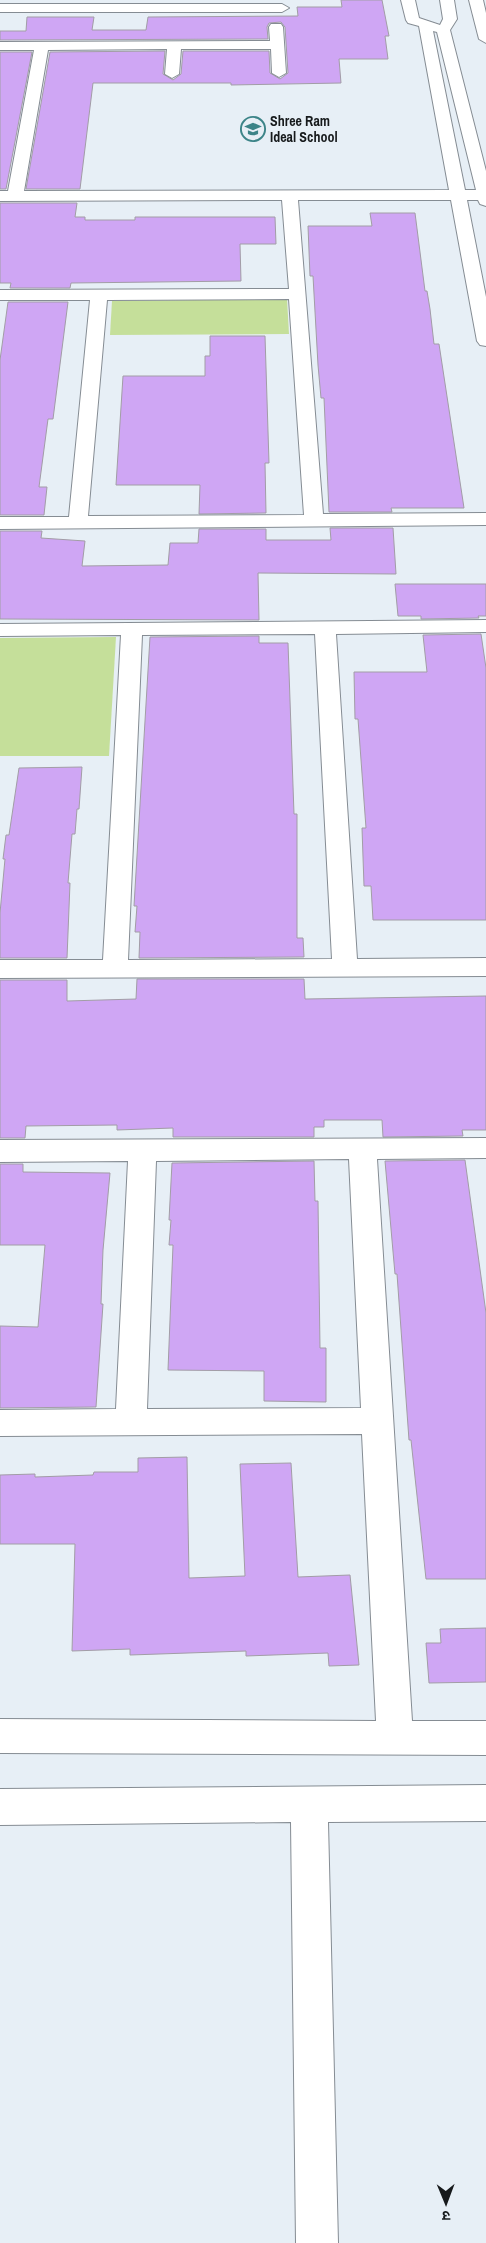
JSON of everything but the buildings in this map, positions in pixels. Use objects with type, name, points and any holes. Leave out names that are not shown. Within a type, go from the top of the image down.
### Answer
[{"type":"street","points":[[408,0],[411,19],[443,30]]},
{"type":"street","points":[[42,46],[8,196],[290,196],[486,199],[480,156],[443,30],[450,19],[447,0]]},
{"type":"street","points":[[476,0],[486,40]]},
{"type":"street","points":[[0,8],[167,4],[283,4],[276,18],[278,73]]},
{"type":"street","points":[[425,24],[457,199],[486,340]]},
{"type":"street","points":[[172,74],[174,45]]},
{"type":"street","points":[[0,46],[277,45]]},
{"type":"street","points":[[290,196],[314,520]]},
{"type":"street","points":[[78,522],[99,294]]},
{"type":"street","points":[[0,295],[297,294]]},
{"type":"street","points":[[0,523],[486,519]]},
{"type":"street","points":[[0,630],[486,626]]},
{"type":"street","points":[[325,628],[345,968]]},
{"type":"street","points":[[114,969],[132,629]]},
{"type":"street","points":[[0,969],[486,967]]},
{"type":"street","points":[[0,1151],[486,1148]]},
{"type":"street","points":[[362,1149],[395,1738]]},
{"type":"street","points":[[131,1422],[142,1150]]},
{"type":"street","points":[[0,1423],[376,1421]]},
{"type":"street","points":[[0,1736],[486,1738]]},
{"type":"street","points":[[0,1807],[486,1803]]},
{"type":"street","points":[[309,1805],[317,2243]]},
{"type":"green space","points":[[287,299],[289,334],[110,335],[112,301]]},
{"type":"green space","points":[[116,637],[109,756],[0,756],[0,638]]},
{"type":"place","name":"Shree Ram Ideal School","points":[[253,129]]}]
